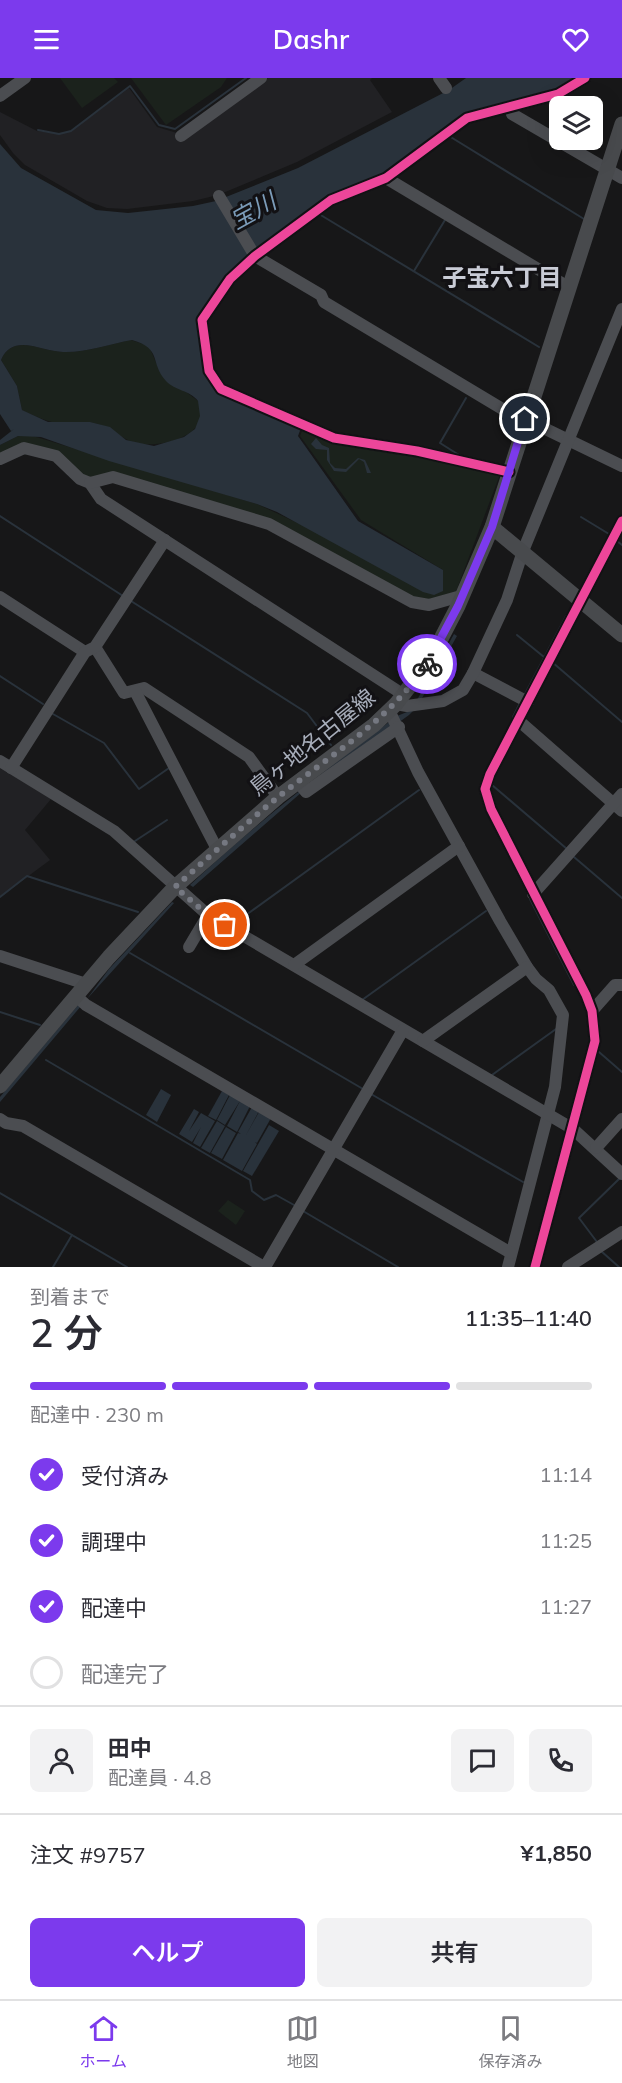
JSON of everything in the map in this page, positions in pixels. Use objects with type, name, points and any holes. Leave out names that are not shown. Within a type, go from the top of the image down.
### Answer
[{"type":"main road","name":"鳥ヶ地名古屋線","points":[[0,1086],[81,990],[175,887],[278,797],[301,786],[398,712],[430,660],[492,527],[622,124]]},
{"type":"main road","points":[[492,527],[622,635]]},
{"type":"street","points":[[0,96],[25,78]]},
{"type":"street","points":[[181,136],[261,78]]},
{"type":"street","points":[[509,472],[417,451],[334,438],[221,389],[209,371],[202,320],[230,279],[255,256],[332,200],[386,178],[460,122],[476,114],[558,94],[585,78]]},
{"type":"street","points":[[510,107],[512,114],[622,178]]},
{"type":"street","points":[[386,178],[568,287]]},
{"type":"street","points":[[219,196],[255,256],[321,295],[324,302],[525,420],[570,439],[622,466]]},
{"type":"street","points":[[398,712],[423,704],[443,702],[463,690],[473,673],[507,600],[523,551],[622,310]]},
{"type":"street","points":[[0,459],[18,449],[41,451],[56,456],[80,479],[90,483],[101,500],[165,540],[398,712],[418,772],[527,967],[536,980],[549,990],[563,1015],[555,1087],[508,1267]]},
{"type":"street","points":[[90,483],[113,477],[254,518],[316,548],[412,602],[429,605],[461,596]]},
{"type":"street","points":[[536,1267],[595,1041],[592,1011],[491,809],[485,789],[518,720],[622,521]]},
{"type":"street","points":[[165,540],[90,649],[5,764],[114,831],[208,915],[573,1130],[596,1148],[622,1174]]},
{"type":"street","points":[[0,597],[90,649],[124,693],[144,688],[249,757],[278,797]]},
{"type":"street","points":[[473,673],[528,702]]},
{"type":"street","points":[[135,691],[217,849]]},
{"type":"street","points":[[518,720],[618,808]]},
{"type":"street","points":[[533,894],[618,808],[622,794]]},
{"type":"street","points":[[294,965],[459,846]]},
{"type":"street","points":[[189,947],[208,915]]},
{"type":"street","points":[[0,956],[81,990],[86,1005],[511,1253]]},
{"type":"street","points":[[423,1041],[527,967]]},
{"type":"street","points":[[592,1011],[615,985],[622,985]]},
{"type":"street","points":[[0,1119],[6,1123],[23,1125],[265,1267],[403,1030]]},
{"type":"street","points":[[596,1148],[622,1119]]},
{"type":"street","points":[[568,1267],[622,1232]]},
{"type":"shaded area","points":[[60,78],[114,78],[118,82],[82,108]]},
{"type":"shaded area","points":[[131,78],[227,78],[221,87],[166,125]]},
{"type":"shaded area","points":[[268,78],[372,78],[370,80],[392,112],[297,162],[218,195],[193,201],[127,209],[107,208],[87,201],[25,165],[0,135],[0,112],[37,131],[59,134],[71,131],[129,88],[157,127],[177,133],[183,141]]},
{"type":"shaded area","points":[[131,340],[149,346],[160,372],[198,401],[201,413],[199,423],[182,437],[157,444],[135,443],[94,423],[63,424],[34,416],[22,410],[17,386],[1,360],[6,352],[20,345],[71,352]]},
{"type":"shaded area","points":[[306,421],[336,436],[502,469],[454,597],[422,603],[279,527],[120,477],[87,479],[51,453],[0,456],[0,445],[18,436],[33,436],[257,504],[443,591],[443,570],[361,520],[300,436]]},
{"type":"shaded area","points":[[0,767],[51,799],[25,830],[50,860],[0,897]]},
{"type":"shaded area","points":[[228,1200],[245,1211],[236,1225],[218,1211]]},
{"type":"water","name":"宝川","points":[[466,78],[579,78],[557,89],[474,112],[388,171],[330,198],[229,276],[201,313],[206,375],[301,428],[298,436],[358,521],[443,570],[443,591],[434,595],[423,592],[277,512],[257,504],[109,461],[41,437],[18,436],[0,445],[0,440],[14,429],[11,431],[0,414],[0,144],[21,168],[96,210],[128,213],[193,206],[216,201],[298,168],[449,90]],"holes":[[[132,340],[152,352],[166,381],[195,397],[198,401],[200,416],[195,429],[184,437],[154,446],[126,440],[110,427],[90,422],[48,422],[22,410],[17,386],[1,360],[6,352],[20,345],[71,352]]]},
{"type":"water","points":[[316,438],[322,445],[329,448],[330,463],[335,468],[346,469],[358,458],[365,460],[371,473],[367,473],[364,462],[359,459],[346,472],[334,471],[327,460],[327,450],[316,449],[311,444]]},
{"type":"water","points":[[454,634],[457,636],[417,707],[409,715],[302,792],[193,887],[190,885],[291,798],[397,716],[407,712],[417,700]]},
{"type":"water","points":[[172,902],[174,903],[87,999],[109,969]]},
{"type":"water","points":[[79,1004],[81,1006],[0,1102],[0,1097]]},
{"type":"water","points":[[161,1089],[171,1095],[157,1122],[146,1115]]},
{"type":"water","points":[[222,1091],[229,1095],[216,1120],[208,1116]]},
{"type":"water","points":[[230,1095],[240,1101],[225,1125],[217,1120]]},
{"type":"water","points":[[240,1101],[250,1106],[237,1132],[227,1126]]},
{"type":"water","points":[[252,1107],[259,1111],[245,1137],[259,1112],[271,1118],[257,1143],[255,1142],[257,1144],[242,1171],[223,1160],[238,1133],[241,1134],[238,1132]]},
{"type":"water","points":[[194,1109],[199,1112],[189,1131],[201,1113],[215,1121],[200,1147],[193,1143],[201,1127],[192,1142],[179,1134]]},
{"type":"water","points":[[217,1121],[225,1126],[210,1153],[201,1148]]},
{"type":"water","points":[[269,1125],[279,1131],[252,1176],[243,1171]]},
{"type":"water","points":[[226,1127],[236,1133],[222,1159],[211,1153]]},
{"type":"waterway","points":[[38,130],[59,134],[71,131],[130,86],[159,125],[175,129],[246,78]]},
{"type":"waterway","points":[[449,136],[584,219]]},
{"type":"waterway","points":[[319,214],[539,347]]},
{"type":"waterway","points":[[414,271],[445,220]]},
{"type":"waterway","points":[[459,455],[440,443],[466,398]]},
{"type":"waterway","points":[[0,516],[123,596]]},
{"type":"waterway","points":[[581,517],[609,534]]},
{"type":"waterway","points":[[617,541],[622,545]]},
{"type":"waterway","points":[[131,601],[307,713],[331,745]]},
{"type":"waterway","points":[[524,696],[566,616]]},
{"type":"waterway","points":[[517,635],[544,657]]},
{"type":"waterway","points":[[552,662],[622,722]]},
{"type":"waterway","points":[[0,676],[43,704]]},
{"type":"waterway","points":[[513,717],[520,703]]},
{"type":"waterway","points":[[53,714],[104,743],[139,789],[169,768]]},
{"type":"waterway","points":[[492,785],[567,849]]},
{"type":"waterway","points":[[235,923],[419,790]]},
{"type":"waterway","points":[[135,841],[167,820]]},
{"type":"waterway","points":[[574,857],[622,898]]},
{"type":"waterway","points":[[0,897],[27,876],[138,912]]},
{"type":"waterway","points":[[530,899],[574,985]]},
{"type":"waterway","points":[[362,1000],[486,911]]},
{"type":"waterway","points":[[130,953],[363,1089]]},
{"type":"waterway","points":[[0,1012],[40,1025]]},
{"type":"waterway","points":[[492,1075],[556,1029]]},
{"type":"waterway","points":[[599,1052],[622,1072]]},
{"type":"waterway","points":[[46,1060],[250,1180],[252,1191],[264,1200],[276,1195],[294,1205]]},
{"type":"waterway","points":[[371,1094],[523,1182]]},
{"type":"waterway","points":[[597,1242],[579,1218],[619,1179]]},
{"type":"waterway","points":[[0,1193],[127,1267]]},
{"type":"waterway","points":[[303,1211],[398,1267]]},
{"type":"waterway","points":[[53,1267],[72,1235]]},
{"type":"waterway","points":[[601,1251],[619,1267]]},
{"type":"cycle path","points":[[509,472],[417,451],[334,438],[221,389],[209,371],[202,320],[230,279],[255,256],[331,200],[386,178],[467,118],[558,94],[585,78]]},
{"type":"cycle path","points":[[535,1267],[595,1041],[592,1011],[491,809],[485,789],[490,774],[622,521]]},
{"type":"way so far","points":[[225,925],[196,906],[175,887],[278,797],[374,725],[396,704],[427,664]]},
{"type":"district","name":"子宝六丁目","points":[[502,278]]},
{"type":"route","points":[[427,664],[458,606],[492,527],[525,419]]}]
